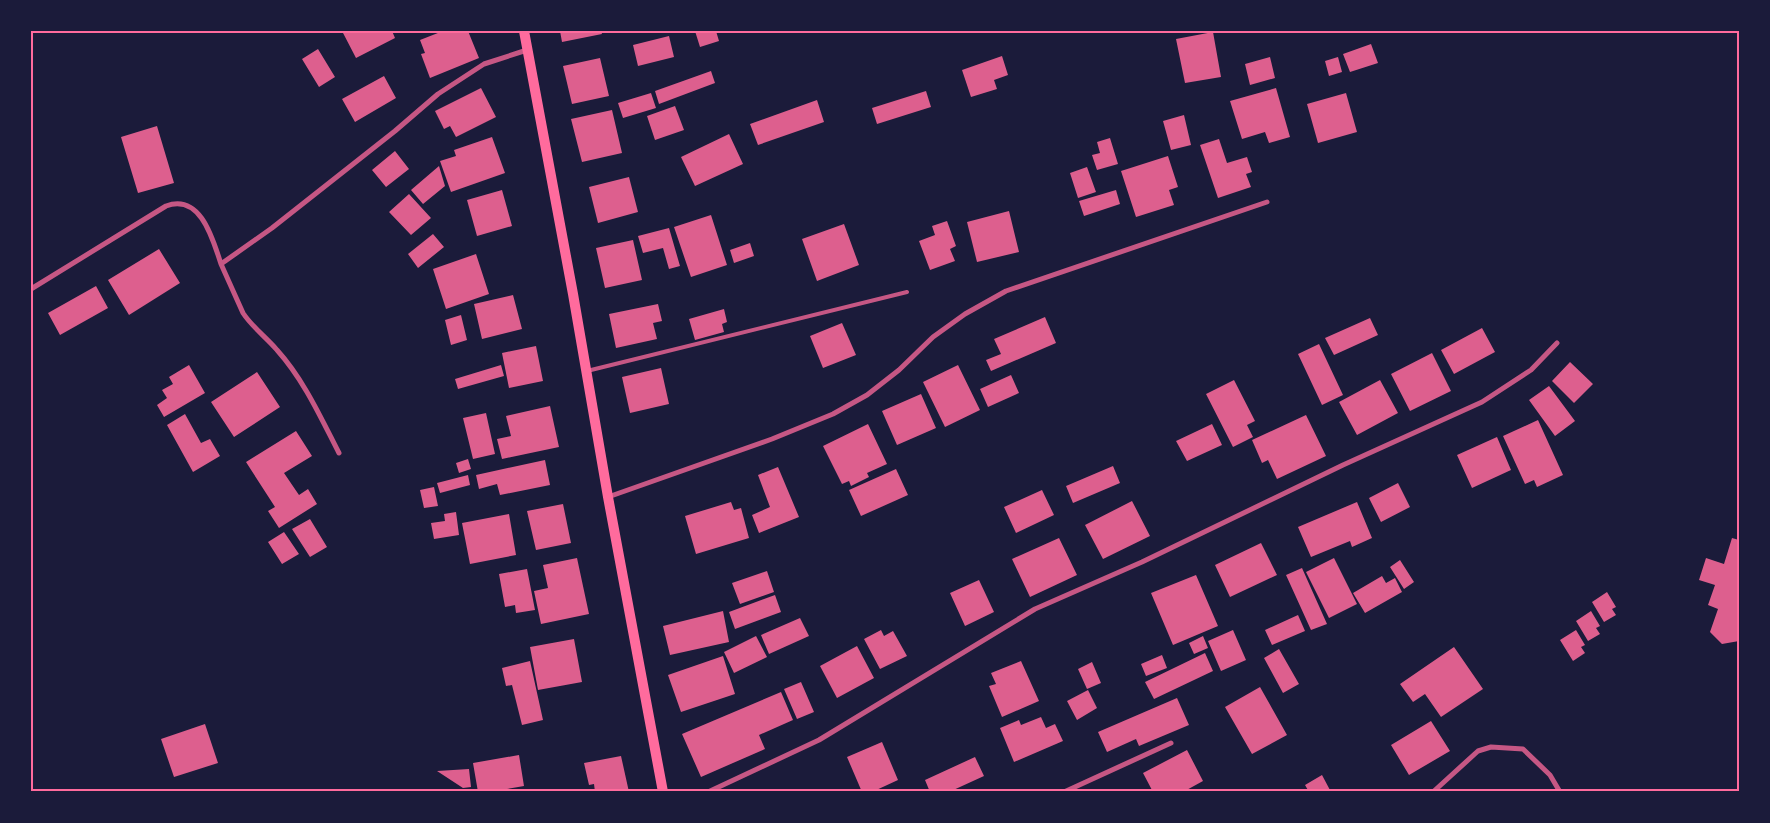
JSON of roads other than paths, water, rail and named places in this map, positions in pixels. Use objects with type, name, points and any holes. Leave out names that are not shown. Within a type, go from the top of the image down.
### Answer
[{"type":"main road","points":[[524,31],[663,792]]},
{"type":"street","points":[[221,264],[280,222],[395,131],[438,94],[484,64],[527,50]]},
{"type":"street","points":[[608,497],[833,414],[867,395],[899,370],[933,336],[1006,291],[1267,202]]},
{"type":"street","points":[[31,289],[166,206],[181,203],[190,207],[199,215],[211,236],[242,313],[277,350],[300,381],[339,453]]},
{"type":"street","points":[[708,792],[819,740],[1035,609],[1142,562],[1482,402],[1531,370],[1557,343]]},
{"type":"street","points":[[1064,792],[1171,743]]},
{"type":"street","points":[[1434,792],[1478,751],[1491,747],[1523,749],[1550,775],[1560,792]]},
{"type":"lane","points":[[587,372],[907,292]]}]
